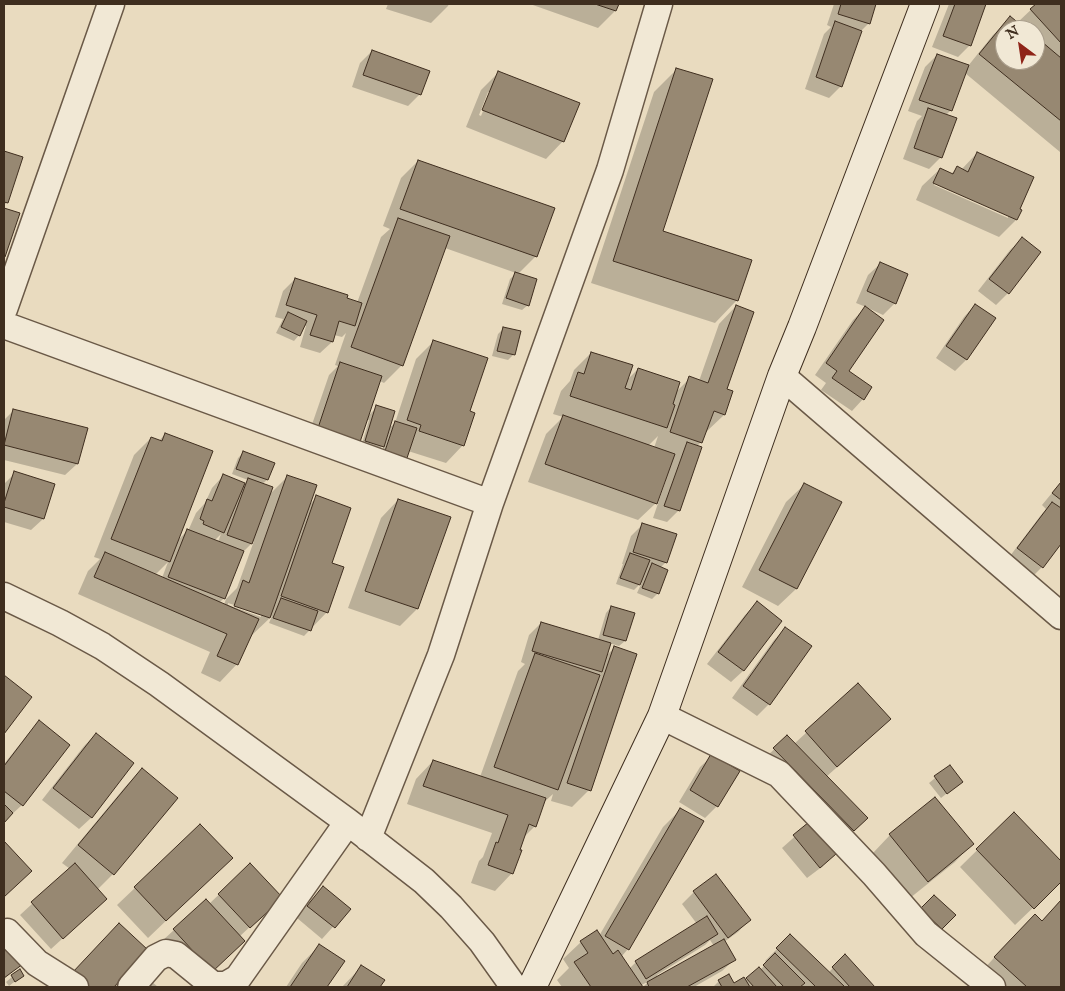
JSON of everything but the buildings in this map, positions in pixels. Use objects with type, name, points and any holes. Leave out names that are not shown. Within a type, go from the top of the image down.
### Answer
[{"type":"main road","points":[[532,987],[662,716],[782,376],[925,4]]},
{"type":"street","points":[[4,309],[111,4]]},
{"type":"street","points":[[131,987],[156,958],[166,953],[176,955],[213,985],[226,985],[238,978],[358,830],[441,655],[490,503],[610,170],[659,4]]},
{"type":"street","points":[[4,325],[490,503]]},
{"type":"street","points":[[782,376],[1061,616]]},
{"type":"street","points":[[4,596],[102,646],[159,684],[358,830],[424,881],[451,907],[482,942],[514,987]]},
{"type":"street","points":[[662,716],[779,774],[874,874],[926,934],[992,987]]},
{"type":"street","points":[[7,932],[37,963],[75,987]]}]
